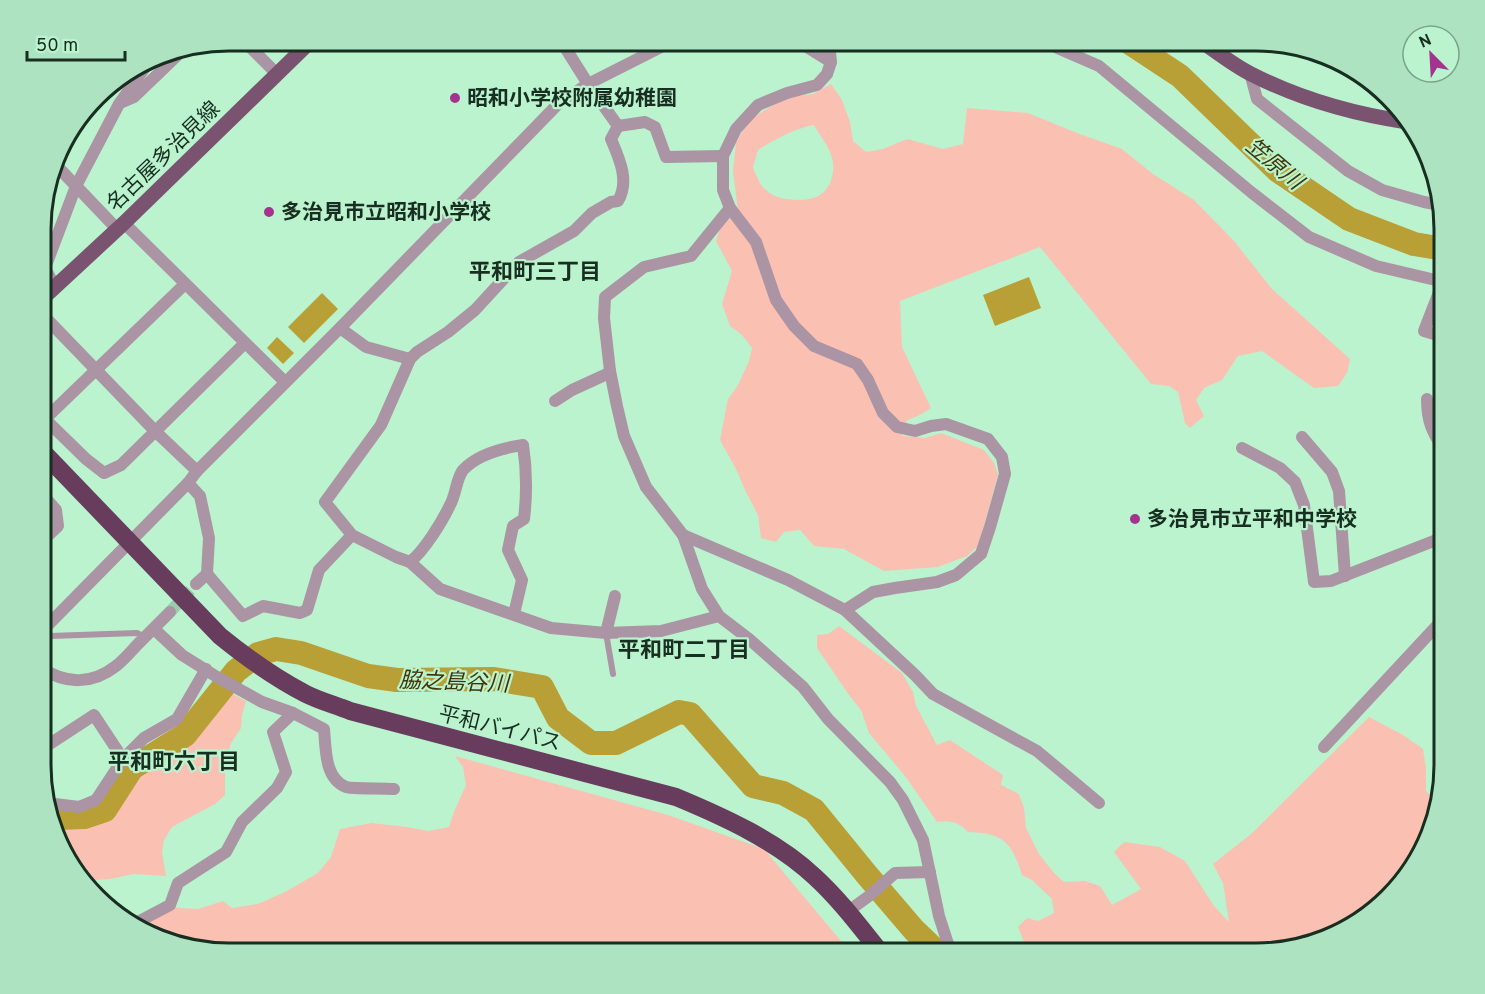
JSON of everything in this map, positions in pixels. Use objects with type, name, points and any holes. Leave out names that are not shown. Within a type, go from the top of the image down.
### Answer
[{"type":"highway","name":"平和バイパス","points":[[51,460],[220,636],[269,673],[306,694],[350,711],[676,797],[710,811],[779,849],[815,876],[873,943]]},
{"type":"main road","name":"名古屋多治見線","points":[[51,291],[121,226],[300,51]]},
{"type":"main road","points":[[1217,51],[1250,73],[1291,92],[1343,109],[1397,120]]},
{"type":"street","points":[[255,51],[278,74]]},
{"type":"street","points":[[568,51],[618,126]]},
{"type":"street","points":[[51,624],[188,483],[196,471],[340,328],[559,103],[588,84],[652,51]]},
{"type":"street","points":[[814,51],[831,62]]},
{"type":"street","points":[[830,51],[831,62],[827,74],[817,85],[787,93],[758,105],[736,129],[723,156],[723,190],[730,208],[756,242],[776,300],[794,326],[814,346],[857,364],[868,380],[883,413],[897,427],[915,430],[946,424],[988,439],[1002,457],[1005,474],[981,554],[956,575],[938,582],[873,592],[845,610]]},
{"type":"street","points":[[1064,51],[1099,66],[1309,237],[1376,266],[1434,280]]},
{"type":"street","points":[[119,104],[134,97],[173,60]]},
{"type":"street","points":[[1250,73],[1257,99],[1348,171],[1382,190],[1432,203]]},
{"type":"street","points":[[51,252],[76,186],[119,104],[139,76]]},
{"type":"street","points":[[618,126],[645,122],[655,127],[666,157],[723,156]]},
{"type":"street","points":[[618,126],[611,139],[624,176],[623,194],[618,201],[611,202],[592,213],[574,231],[519,262],[475,310],[410,359],[381,425],[326,502],[351,535],[410,562],[440,589],[551,628],[606,633],[661,631],[719,616]]},
{"type":"street","points":[[61,170],[185,284],[285,382]]},
{"type":"street","points":[[730,208],[691,256],[644,267],[605,297],[604,318],[610,371],[624,436],[646,487],[683,535],[702,589],[719,616],[749,639],[803,687],[828,719],[890,782],[903,800],[923,840],[939,916],[948,943]]},
{"type":"street","points":[[51,279],[55,287]]},
{"type":"street","points":[[51,414],[185,284]]},
{"type":"street","points":[[1434,306],[1424,331],[1434,334]]},
{"type":"street","points":[[51,323],[196,471]]},
{"type":"street","points":[[340,328],[366,347],[410,359]]},
{"type":"street","points":[[51,427],[104,473],[121,465],[245,343]]},
{"type":"street","points":[[555,401],[610,371]]},
{"type":"street","points":[[1427,399],[1427,416],[1434,433]]},
{"type":"street","points":[[1302,437],[1332,472],[1340,491],[1346,576]]},
{"type":"street","points":[[410,562],[420,555],[451,504],[462,471],[476,460],[492,453],[523,445],[527,494],[524,519],[513,526],[508,550],[522,580],[514,614]]},
{"type":"street","points":[[1242,448],[1280,468],[1295,482],[1304,505],[1314,582],[1331,581],[1346,576],[1434,541]]},
{"type":"street","points":[[188,483],[200,496],[209,538],[207,574],[243,616],[264,606],[300,613],[308,610],[319,570],[351,535]]},
{"type":"street","points":[[51,504],[56,510],[58,526],[51,533]]},
{"type":"street","points":[[683,535],[788,580],[845,610],[933,694],[1037,751],[1099,802]]},
{"type":"street","points":[[196,584],[207,574]]},
{"type":"street","points":[[606,633],[615,596]]},
{"type":"street","points":[[51,675],[65,680],[91,679],[103,674],[117,665],[170,612]]},
{"type":"street","points":[[1324,747],[1434,629]]},
{"type":"street","points":[[149,633],[262,702],[324,729],[326,757],[333,778],[347,788],[394,789]]},
{"type":"street","points":[[55,804],[79,807],[96,800],[123,759],[144,738],[177,719],[206,669]]},
{"type":"street","points":[[142,920],[170,905],[178,883],[226,852],[242,822],[278,788],[286,772],[273,732],[293,714]]},
{"type":"street","points":[[51,742],[94,715],[123,759]]},
{"type":"street","points":[[847,912],[896,873],[930,872]]},
{"type":"lane","points":[[51,636],[149,633]]},
{"type":"lane","points":[[606,633],[613,674]]},
{"type":"shaded area","points":[[831,84],[842,100],[850,122],[853,141],[866,152],[883,149],[907,139],[943,149],[963,144],[967,108],[1028,113],[1122,149],[1153,174],[1194,200],[1234,241],[1272,289],[1350,359],[1347,373],[1338,386],[1314,388],[1262,351],[1238,356],[1222,380],[1204,388],[1196,400],[1204,416],[1190,428],[1185,423],[1178,392],[1169,386],[1151,384],[1040,247],[900,301],[902,347],[931,408],[907,420],[902,436],[925,438],[941,433],[984,450],[994,463],[998,475],[978,546],[967,556],[938,567],[884,571],[844,549],[814,546],[800,530],[784,532],[776,542],[761,538],[758,515],[720,440],[728,399],[738,385],[752,348],[742,335],[730,326],[722,304],[732,271],[716,241],[721,226],[738,211],[733,171],[736,143],[748,121],[784,98],[813,94]],"holes":[[[814,125],[829,149],[833,163],[832,178],[827,188],[815,198],[801,200],[785,199],[767,191],[760,183],[753,167],[758,150],[778,138]]]},
{"type":"shaded area","points":[[1029,277],[1041,308],[995,326],[983,295]]},
{"type":"shaded area","points":[[322,293],[338,309],[304,343],[288,327]]},
{"type":"shaded area","points":[[277,337],[294,353],[283,364],[267,348]]},
{"type":"shaded area","points":[[839,626],[902,673],[913,692],[916,706],[937,745],[950,740],[1003,775],[1001,785],[1019,794],[1024,808],[1026,828],[1039,854],[1054,873],[1064,882],[1085,881],[1100,886],[1112,905],[1141,889],[1114,852],[1124,842],[1160,847],[1185,861],[1214,906],[1229,922],[1223,883],[1213,864],[1251,834],[1369,717],[1403,735],[1423,749],[1426,791],[1431,796],[1425,822],[1404,864],[1373,899],[1345,919],[1302,937],[1267,943],[1024,943],[1018,927],[1027,918],[1038,921],[1054,913],[1052,899],[1032,880],[1022,875],[1014,855],[1005,842],[990,835],[968,832],[954,822],[937,822],[905,776],[869,733],[861,710],[817,648],[817,635],[828,634]]},
{"type":"shaded area","points":[[228,692],[246,701],[241,728],[230,745],[225,772],[225,795],[215,804],[172,827],[164,840],[162,852],[166,876],[134,874],[94,880],[69,844],[60,823],[86,824],[109,814],[138,774],[190,741]]},
{"type":"shaded area","points":[[455,756],[668,815],[764,849],[843,943],[229,943],[183,937],[138,918],[166,905],[198,909],[223,901],[232,908],[258,904],[318,873],[331,857],[340,829],[371,823],[428,831],[449,827],[466,785],[463,767]]},
{"type":"waterway","name":"笠原川","points":[[1142,51],[1180,76],[1277,170],[1349,219],[1414,244],[1434,247]]},
{"type":"waterway","name":"脇之島谷川","points":[[59,818],[84,817],[105,810],[132,768],[185,735],[236,671],[258,654],[276,649],[301,653],[368,676],[397,680],[494,679],[542,687],[558,718],[591,743],[616,743],[679,712],[690,714],[753,786],[783,793],[814,810],[867,875],[928,943]]},
{"type":"tunnel","points":[[170,612],[196,584]]},
{"type":"place","name":"昭和小学校附属幼稚園","points":[[455,98]]},
{"type":"place","name":"多治見市立昭和小学校","points":[[269,212]]},
{"type":"place","name":"多治見市立平和中学校","points":[[1135,519]]},
{"type":"district","name":"平和町三丁目","points":[[535,271]]},
{"type":"district","name":"平和町二丁目","points":[[684,649]]},
{"type":"district","name":"平和町六丁目","points":[[174,761]]}]
